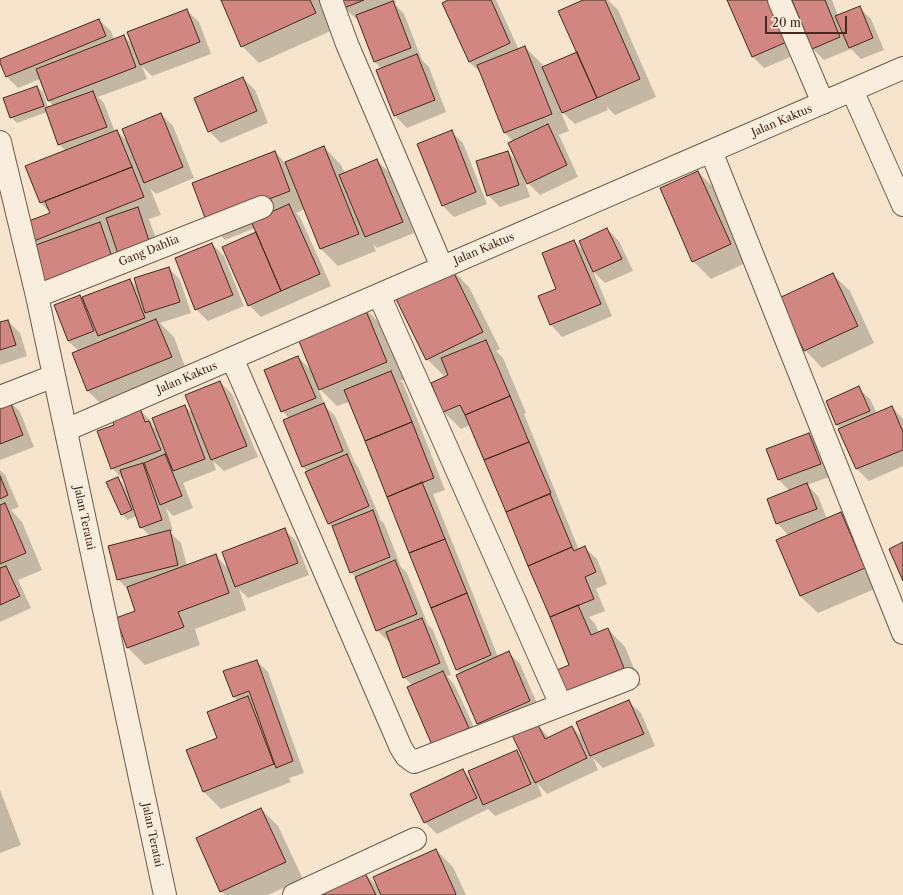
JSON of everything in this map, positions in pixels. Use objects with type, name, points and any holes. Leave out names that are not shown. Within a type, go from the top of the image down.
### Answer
[{"type":"street","points":[[331,0],[347,44],[442,267]]},
{"type":"street","points":[[779,0],[823,103]]},
{"type":"street","name":"Jalan Kaktus","points":[[66,430],[903,68]]},
{"type":"street","points":[[852,90],[903,205]]},
{"type":"street","name":"Jalan Teratai","points":[[0,142],[37,296],[164,895]]},
{"type":"street","points":[[711,151],[903,633]]},
{"type":"street","name":"Gang Dahlia","points":[[37,296],[262,207]]},
{"type":"street","points":[[379,295],[561,705]]},
{"type":"street","points":[[232,358],[401,748],[406,756],[414,762],[628,679]]},
{"type":"street","points":[[0,397],[54,376]]},
{"type":"street","points":[[294,895],[415,839]]},
{"type":"building","points":[[221,0],[310,0],[316,13],[241,47]]},
{"type":"building","points":[[341,0],[364,0],[344,8]]},
{"type":"building","points":[[448,0],[491,0],[510,43],[469,62],[442,3]]},
{"type":"building","points":[[583,0],[605,0],[640,79],[597,98],[558,11]]},
{"type":"building","points":[[727,0],[771,0],[789,41],[752,57]]},
{"type":"building","points":[[792,0],[825,0],[840,37],[812,49]]},
{"type":"building","points":[[393,1],[411,48],[374,62],[356,15]]},
{"type":"building","points":[[860,6],[873,38],[849,48],[835,16]]},
{"type":"building","points":[[187,9],[200,42],[140,65],[127,32]]},
{"type":"building","points":[[99,19],[106,36],[6,77],[0,63],[0,59]]},
{"type":"building","points":[[124,35],[136,67],[48,101],[36,69]]},
{"type":"building","points":[[525,46],[552,114],[504,133],[477,65]]},
{"type":"building","points":[[577,52],[597,98],[562,113],[542,67]]},
{"type":"building","points":[[417,54],[435,100],[394,116],[376,70]]},
{"type":"building","points":[[243,77],[257,111],[208,132],[194,98]]},
{"type":"building","points":[[37,86],[44,106],[10,118],[3,98]]},
{"type":"building","points":[[93,91],[107,127],[58,145],[45,108]]},
{"type":"building","points":[[161,113],[183,167],[144,183],[122,129]]},
{"type":"building","points":[[548,124],[567,165],[527,184],[508,143]]},
{"type":"building","points":[[117,130],[132,167],[40,203],[25,166]]},
{"type":"building","points":[[452,130],[476,192],[442,206],[417,144]]},
{"type":"building","points":[[324,146],[359,234],[320,249],[285,162]]},
{"type":"building","points":[[275,151],[290,191],[207,223],[192,183]]},
{"type":"building","points":[[508,151],[519,185],[487,196],[476,161]]},
{"type":"building","points":[[377,159],[403,222],[365,237],[339,175]]},
{"type":"building","points":[[132,167],[144,197],[34,241],[26,222],[50,213],[45,201]]},
{"type":"building","points":[[698,171],[731,244],[692,262],[660,188]]},
{"type":"building","points":[[289,204],[320,274],[281,291],[251,221]]},
{"type":"building","points":[[138,207],[150,244],[118,254],[106,218]]},
{"type":"building","points":[[100,222],[113,260],[46,284],[33,246]]},
{"type":"building","points":[[607,228],[622,259],[593,272],[579,241]]},
{"type":"building","points":[[256,232],[281,291],[248,306],[222,247]]},
{"type":"building","points":[[574,240],[601,304],[550,325],[538,296],[556,289],[542,253]]},
{"type":"building","points":[[212,243],[233,295],[195,310],[175,258]]},
{"type":"building","points":[[169,267],[180,302],[145,313],[134,278]]},
{"type":"building","points":[[452,269],[483,332],[426,360],[395,297]]},
{"type":"building","points":[[833,273],[858,326],[804,351],[779,298]]},
{"type":"building","points":[[130,279],[145,318],[98,336],[82,297]]},
{"type":"building","points":[[80,295],[94,331],[68,341],[54,305]]},
{"type":"building","points":[[364,306],[387,362],[319,390],[296,334]]},
{"type":"building","points":[[156,319],[172,357],[87,391],[72,353]]},
{"type":"building","points":[[8,320],[16,345],[0,350],[0,322]]},
{"type":"building","points":[[486,340],[510,396],[465,415],[460,405],[443,412],[431,383],[448,375],[441,358]]},
{"type":"building","points":[[298,356],[316,398],[281,412],[264,370]]},
{"type":"building","points":[[391,371],[412,422],[365,441],[344,390]]},
{"type":"building","points":[[220,381],[247,446],[211,460],[185,395]]},
{"type":"building","points":[[859,386],[870,411],[836,425],[826,401]]},
{"type":"building","points":[[510,396],[529,442],[484,460],[465,415]]},
{"type":"building","points":[[9,399],[23,435],[0,444],[0,402]]},
{"type":"building","points":[[324,403],[343,451],[302,467],[283,420]]},
{"type":"building","points":[[185,405],[205,459],[173,471],[152,418]]},
{"type":"building","points":[[892,406],[903,432],[903,450],[856,469],[838,429]]},
{"type":"building","points":[[140,408],[145,422],[149,421],[161,450],[111,469],[97,431],[114,425],[112,419]]},
{"type":"building","points":[[412,422],[434,478],[387,497],[365,441]]},
{"type":"building","points":[[809,433],[821,464],[778,480],[766,449]]},
{"type":"building","points":[[529,442],[551,493],[506,512],[484,460]]},
{"type":"building","points":[[165,454],[182,496],[160,505],[144,463]]},
{"type":"building","points":[[347,454],[369,506],[328,524],[305,472]]},
{"type":"building","points":[[143,463],[162,520],[140,528],[120,470]]},
{"type":"building","points":[[0,476],[8,495],[0,499]]},
{"type":"building","points":[[118,477],[132,510],[121,515],[106,482]]},
{"type":"building","points":[[422,482],[445,539],[409,553],[387,497]]},
{"type":"building","points":[[807,483],[817,509],[776,524],[767,499]]},
{"type":"building","points":[[550,494],[572,547],[528,566],[506,512]]},
{"type":"building","points":[[5,503],[26,553],[0,564],[0,505]]},
{"type":"building","points":[[373,510],[390,557],[350,573],[332,526]]},
{"type":"building","points":[[841,512],[865,568],[800,596],[776,540]]},
{"type":"building","points":[[285,528],[298,563],[235,587],[222,552]]},
{"type":"building","points":[[170,530],[178,565],[117,580],[108,546]]},
{"type":"building","points":[[445,539],[467,593],[431,608],[409,553]]},
{"type":"building","points":[[903,542],[903,581],[889,549]]},
{"type":"building","points":[[585,546],[596,572],[585,577],[594,599],[550,617],[528,566],[572,547],[574,551]]},
{"type":"building","points":[[216,554],[229,593],[178,612],[184,627],[127,648],[116,618],[135,611],[127,587]]},
{"type":"building","points":[[395,560],[417,614],[376,631],[355,577]]},
{"type":"building","points":[[6,566],[20,596],[0,605],[0,568]]},
{"type":"building","points":[[467,593],[491,655],[456,670],[431,608]]},
{"type":"building","points":[[578,605],[591,635],[608,628],[624,668],[559,695],[550,673],[569,665],[550,617]]},
{"type":"building","points":[[422,618],[440,663],[403,678],[386,632]]},
{"type":"building","points":[[509,651],[530,701],[477,724],[456,675]]},
{"type":"building","points":[[257,660],[293,761],[276,768],[249,691],[233,697],[223,671]]},
{"type":"building","points":[[443,671],[469,728],[432,745],[407,687]]},
{"type":"building","points":[[248,696],[274,764],[203,792],[186,750],[217,738],[207,712]]},
{"type":"building","points":[[629,700],[644,734],[590,756],[576,722]]},
{"type":"building","points":[[537,723],[545,739],[572,726],[587,758],[535,783],[512,735]]},
{"type":"building","points":[[517,750],[531,784],[483,805],[468,771]]},
{"type":"building","points":[[463,769],[477,798],[424,823],[410,794]]},
{"type":"building","points":[[261,808],[286,862],[220,892],[196,838]]},
{"type":"building","points":[[436,849],[456,894],[381,895],[373,877]]},
{"type":"building","points":[[365,873],[376,895],[317,895]]}]
